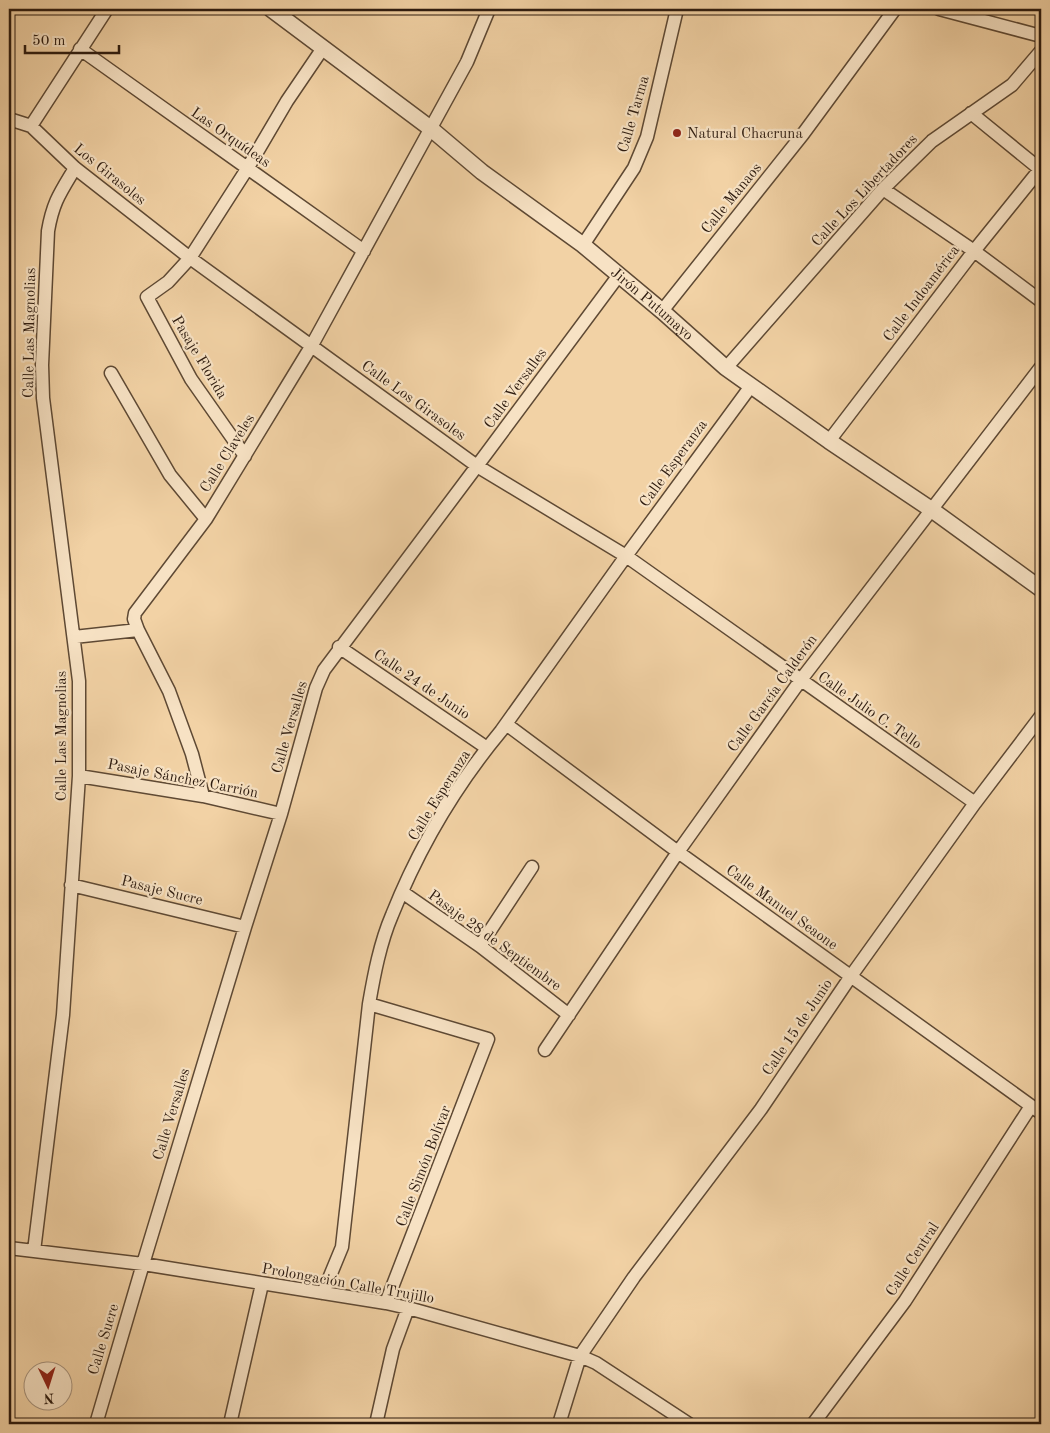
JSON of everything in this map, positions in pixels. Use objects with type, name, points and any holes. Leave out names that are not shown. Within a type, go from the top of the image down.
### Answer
[{"type":"street","points":[[31,126],[106,9]]},
{"type":"street","name":"Jirón Putumayo","points":[[271,9],[430,128],[482,172],[583,245],[726,368],[829,441],[932,510],[1041,589]]},
{"type":"street","name":"Calle Claveles","points":[[138,630],[134,619],[135,613],[206,519],[312,345],[467,62],[489,9]]},
{"type":"street","name":"Calle Tarma","points":[[583,245],[634,168],[646,137],[677,9]]},
{"type":"street","name":"Calle Manaos","points":[[662,311],[803,134],[895,9]]},
{"type":"street","points":[[939,9],[1041,36]]},
{"type":"street","points":[[190,258],[248,169],[287,101],[323,48]]},
{"type":"street","name":"Las Orquídeas","points":[[80,49],[364,251]]},
{"type":"street","name":"Calle Los Libertadores","points":[[726,368],[883,189],[932,141],[1012,85],[1041,51]]},
{"type":"street","points":[[971,113],[1041,169]]},
{"type":"street","name":"Los Girasoles","points":[[9,119],[31,126],[75,168],[190,258]]},
{"type":"street","name":"Calle Las Magnolias","points":[[34,1251],[63,1015],[79,776],[80,681],[43,398],[42,365],[48,232],[51,213],[55,200],[75,168]]},
{"type":"street","name":"Calle Indoamérica","points":[[829,441],[974,251],[1041,169]]},
{"type":"street","points":[[883,189],[974,251],[1041,301]]},
{"type":"street","name":"Pasaje Florida","points":[[190,258],[168,282],[147,297],[191,379],[245,456]]},
{"type":"street","name":"Calle Los Girasoles","points":[[190,258],[477,466],[626,556]]},
{"type":"street","name":"Calle Versalles","points":[[143,1264],[281,814],[316,688],[324,670],[619,275]]},
{"type":"street","name":"Calle García Calderón","points":[[546,1050],[678,852],[800,681],[1041,367]]},
{"type":"street","points":[[111,373],[170,475],[206,519]]},
{"type":"street","name":"Calle Esperanza","points":[[323,1293],[342,1247],[373,978],[388,926],[402,892],[436,824],[487,748],[751,386]]},
{"type":"street","name":"Calle Julio C. Tello","points":[[626,556],[800,681],[975,802]]},
{"type":"street","points":[[74,637],[138,630],[169,691],[192,754],[203,796]]},
{"type":"street","name":"Calle 24 de Junio","points":[[339,648],[487,748]]},
{"type":"street","name":"Calle 15 de Junio","points":[[559,1424],[580,1356],[634,1277],[761,1109],[851,976],[975,802],[1041,716]]},
{"type":"street","name":"Calle Manuel Seaone","points":[[506,724],[678,852],[1036,1110]]},
{"type":"street","name":"Pasaje Sánchez Carrión","points":[[79,776],[203,796],[281,814]]},
{"type":"street","points":[[480,946],[532,867]]},
{"type":"street","name":"Pasaje Sucre","points":[[72,885],[245,927]]},
{"type":"street","name":"Pasaje 28 de Septiembre","points":[[402,892],[480,946],[569,1015]]},
{"type":"street","name":"Calle Simón Bolívar","points":[[369,1004],[488,1039],[386,1304]]},
{"type":"street","name":"Calle Central","points":[[813,1424],[904,1301],[1036,1110]]},
{"type":"street","name":"Prolongación Calle Trujillo","points":[[9,1248],[143,1264],[408,1308],[580,1356],[596,1363],[689,1424]]},
{"type":"street","name":"Calle Sucre","points":[[96,1424],[143,1264]]},
{"type":"street","points":[[230,1424],[262,1284]]},
{"type":"street","points":[[376,1424],[392,1349],[408,1308]]},
{"type":"place","name":"Natural Chacruna","points":[[677,133]]}]
